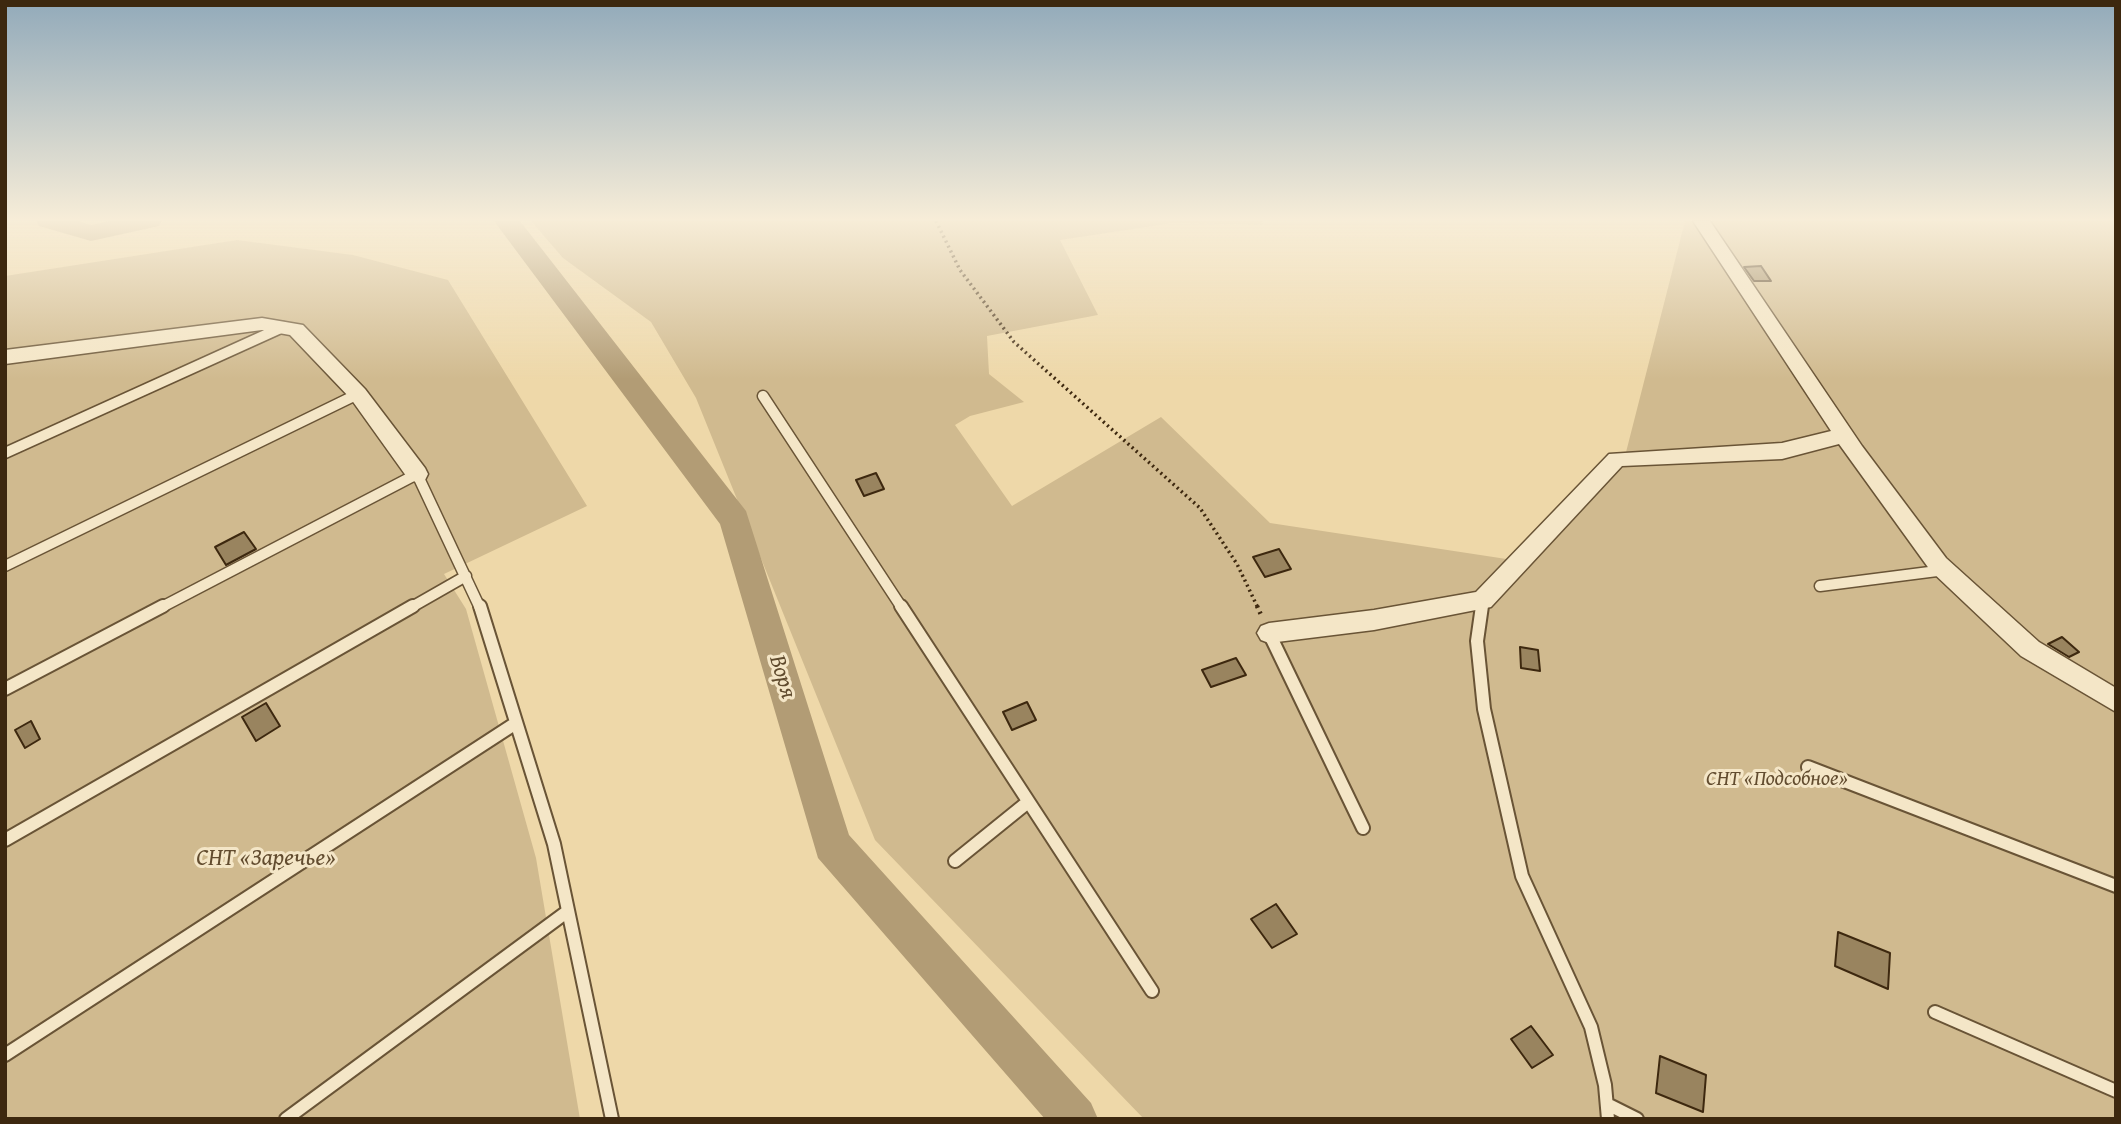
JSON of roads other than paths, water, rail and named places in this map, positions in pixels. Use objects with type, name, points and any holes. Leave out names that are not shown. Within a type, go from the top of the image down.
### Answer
[{"type":"street","points":[[1736,273],[1844,435],[1945,570],[2030,649],[2116,701]]},
{"type":"street","points":[[5,357],[262,324],[296,330],[358,394],[417,474]]},
{"type":"street","points":[[1269,633],[1374,620],[1483,600],[1616,459],[1782,451],[1844,435]]},
{"type":"lane","points":[[5,453],[284,327]]},
{"type":"lane","points":[[5,566],[358,394]]},
{"type":"lane","points":[[763,396],[1152,991]]},
{"type":"lane","points":[[5,688],[417,474],[477,597],[554,844],[612,1119]]},
{"type":"lane","points":[[1820,586],[1874,582],[1945,570]]},
{"type":"lane","points":[[5,840],[466,576]]},
{"type":"lane","points":[[1483,600],[1477,641],[1484,709],[1522,876],[1591,1027],[1605,1085],[1607,1111],[1637,1119]]},
{"type":"lane","points":[[1269,633],[1363,828]]},
{"type":"lane","points":[[5,1055],[516,723]]},
{"type":"lane","points":[[1808,767],[2116,886]]},
{"type":"lane","points":[[955,861],[1028,802]]},
{"type":"lane","points":[[286,1119],[568,911]]},
{"type":"lane","points":[[1935,1012],[2116,1091]]},
{"type":"waterway","name":"Воря","points":[[546,273],[735,520],[832,845],[1075,1119]]},
{"type":"park label","name":"СНТ «Подсобное»","points":[[1777,780]]},
{"type":"park label","name":"СНТ «Заречье»","points":[[266,859]]}]
